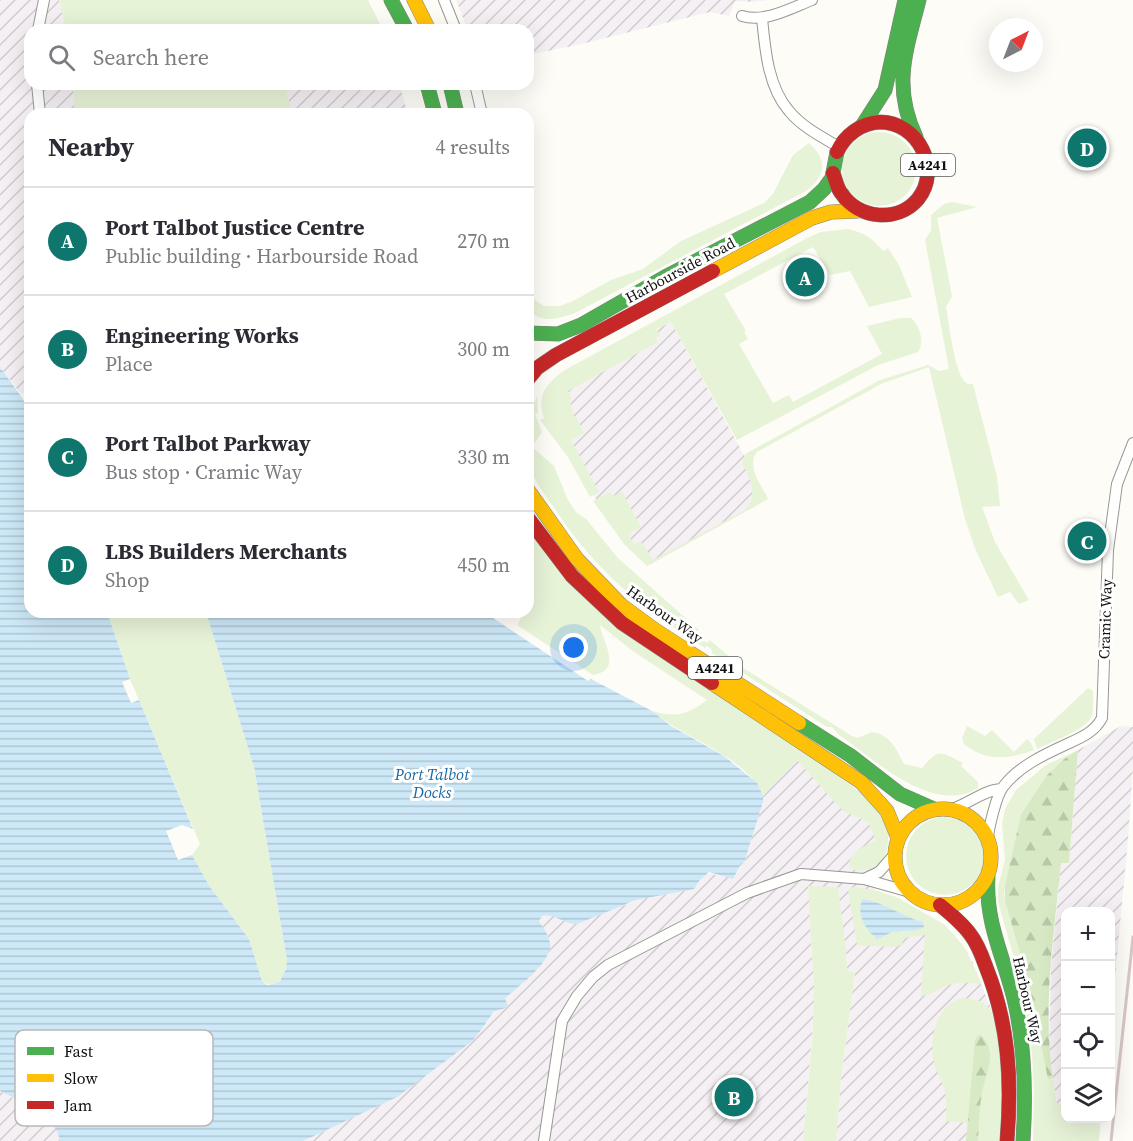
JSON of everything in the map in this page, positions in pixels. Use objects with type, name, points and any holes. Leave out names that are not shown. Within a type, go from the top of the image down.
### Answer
[{"type":"main road","points":[[391,0],[404,24]]},
{"type":"main road","points":[[414,0],[426,24]]},
{"type":"main road","points":[[839,147],[850,133],[862,126],[885,90],[905,0]]},
{"type":"main road","name":"Harbourside Road","points":[[534,372],[556,355],[812,218],[831,212],[858,211],[877,216],[892,215],[905,210],[916,200],[926,184],[928,168],[925,152],[907,120],[901,90],[919,0]]},
{"type":"main road","points":[[429,90],[433,108]]},
{"type":"main road","points":[[451,90],[456,108]]},
{"type":"main road","name":"A4241","points":[[862,126],[872,123],[892,123],[902,127],[918,140]]},
{"type":"main road","name":"Harbourside Road","points":[[534,333],[558,334],[581,325],[665,277],[810,202],[824,189],[834,173],[834,160],[839,147]]},
{"type":"main road","points":[[834,173],[841,195],[858,211]]},
{"type":"main road","name":"Harbour Way","points":[[534,499],[573,555],[591,576],[627,609],[655,630],[851,756],[900,794],[934,809]]},
{"type":"main road","name":"Harbour Way","points":[[534,526],[572,576],[622,623],[853,776],[883,803],[890,814],[898,838]]},
{"type":"main road","name":"A4241","points":[[894,855],[903,828],[912,819],[934,809],[952,809]]},
{"type":"main road","points":[[894,855],[898,876],[910,892],[927,902],[940,905],[958,903],[975,893],[989,869],[991,851],[988,840],[976,822],[964,813],[952,809]]},
{"type":"main road","name":"Harbour Way","points":[[989,869],[985,894],[987,913],[1010,983],[1023,1041],[1026,1086],[1023,1141]]},
{"type":"main road","name":"Harbour Way","points":[[940,905],[957,919],[972,938],[993,984],[1004,1024],[1010,1064],[1007,1141]]},
{"type":"street","points":[[39,24],[44,0]]},
{"type":"street","points":[[444,0],[454,24]]},
{"type":"street","points":[[742,16],[762,18],[812,0]]},
{"type":"street","points":[[762,18],[768,63],[774,84],[787,108],[816,133],[839,147]]},
{"type":"street","points":[[38,90],[39,108]]},
{"type":"street","points":[[476,90],[481,108]]},
{"type":"street","name":"Cramic Way","points":[[1001,789],[1037,759],[1081,738],[1098,726],[1102,718],[1108,550],[1113,505],[1117,484],[1133,443]]},
{"type":"street","points":[[952,809],[993,790],[1001,789],[992,814],[988,840]]},
{"type":"street","points":[[864,879],[879,872],[894,855]]},
{"type":"street","points":[[544,1141],[562,1021],[572,1004],[598,972],[631,952],[747,893],[801,874],[864,879],[910,892]]},
{"type":"shaded area","points":[[0,0],[59,0],[65,24],[24,24],[24,90],[73,90],[75,108],[24,108],[24,393],[21,394],[0,367]]},
{"type":"shaded area","points":[[456,0],[766,0],[735,1],[729,16],[710,12],[534,54],[534,24],[466,24]]},
{"type":"shaded area","points":[[292,90],[401,90],[406,108],[291,108],[286,92]]},
{"type":"shaded area","points":[[671,322],[768,499],[651,564],[610,520],[596,499],[551,409],[577,371]]},
{"type":"shaded area","points":[[1121,726],[1133,727],[1128,840],[1115,978],[1115,907],[1061,907],[1061,1104],[1057,1104],[1049,1049],[1051,968],[1061,863],[1069,863],[1078,750]]},
{"type":"shaded area","points":[[803,750],[889,841],[886,853],[877,866],[874,890],[896,897],[945,925],[965,948],[972,961],[995,1019],[1001,1141],[836,1141],[841,1079],[855,972],[847,971],[846,950],[808,886],[814,1012],[803,1141],[303,1141],[336,1125],[488,1021],[505,998],[538,968],[549,950],[550,940],[539,921],[542,916],[625,905],[647,896],[679,891],[696,886],[706,874],[712,873],[718,876],[744,863],[763,796]]},
{"type":"shaded area","points":[[0,1091],[15,1099],[15,1126],[54,1126],[59,1132],[60,1141],[0,1141]]},
{"type":"green space","points":[[59,0],[368,0],[380,24],[65,24]]},
{"type":"green space","points":[[73,90],[292,90],[286,92],[291,108],[75,108]]},
{"type":"green space","points":[[879,132],[900,138],[910,148],[916,169],[910,190],[900,200],[879,206],[858,200],[848,190],[842,169],[848,148],[858,138]]},
{"type":"green space","points":[[809,143],[822,162],[818,180],[806,191],[575,313],[550,319],[534,314],[534,298],[544,306],[560,306],[573,301],[611,280],[643,269],[681,241],[764,203],[773,194],[793,155]]},
{"type":"green space","points":[[952,202],[977,207],[937,218],[952,296],[946,307],[955,356],[960,375],[968,384],[973,384],[997,477],[1000,506],[982,507],[995,542],[1029,600],[1019,604],[1010,592],[998,597],[976,551],[965,519],[929,367],[881,384],[757,452],[754,457],[754,469],[768,499],[647,566],[624,544],[593,501],[610,492],[613,496],[622,492],[641,527],[628,534],[634,544],[641,541],[653,560],[745,510],[752,498],[752,486],[742,463],[745,454],[880,380],[928,365],[939,371],[949,369],[925,240],[931,230],[931,215],[944,204]]},
{"type":"green space","points":[[847,229],[867,236],[883,251],[888,248],[899,265],[912,297],[869,307],[850,271],[830,275],[813,247],[724,294],[746,331],[744,332],[748,339],[739,344],[773,403],[789,395],[793,402],[882,354],[867,326],[900,318],[911,318],[921,334],[918,352],[878,365],[737,440],[671,322],[657,329],[660,336],[656,338],[658,342],[568,391],[572,399],[570,400],[574,417],[577,418],[584,433],[571,440],[599,492],[590,497],[568,457],[540,420],[544,418],[541,403],[547,386],[563,371],[809,237],[821,232]]},
{"type":"green space","points":[[537,396],[538,413],[535,414],[542,432],[534,444],[534,406]]},
{"type":"green space","points":[[534,449],[554,466],[568,500],[576,512],[586,519],[618,558],[699,630],[696,635],[707,643],[710,640],[740,666],[852,736],[858,738],[872,732],[884,736],[892,744],[904,764],[922,768],[937,754],[945,754],[963,763],[961,766],[978,782],[978,788],[961,795],[942,795],[923,790],[905,781],[886,770],[839,735],[832,727],[827,727],[712,653],[707,646],[705,648],[682,633],[639,602],[602,569],[585,550],[534,477]]},
{"type":"green space","points":[[534,532],[803,750],[875,803],[889,833],[886,853],[882,861],[872,869],[857,871],[850,868],[854,854],[876,840],[868,822],[843,811],[797,760],[763,796],[755,782],[729,759],[652,711],[681,714],[707,700],[634,652],[600,625],[609,661],[602,672],[593,675],[517,625],[521,618],[534,618]]},
{"type":"green space","points":[[109,618],[208,618],[254,767],[287,960],[283,976],[277,983],[268,984],[262,981],[249,939],[210,887],[192,855],[200,844],[130,679]]},
{"type":"green space","points":[[1088,688],[1093,691],[1093,710],[1088,721],[1076,731],[1037,749],[1034,739]]},
{"type":"green space","points":[[967,726],[985,736],[992,730],[1014,752],[1027,739],[1034,750],[1007,757],[980,754],[964,744],[962,738]]},
{"type":"green space","points":[[1078,750],[1047,775],[1021,814],[1004,894],[1027,979],[1048,1078],[1053,1078],[1057,1104],[1061,1104],[1061,1123],[1101,1123],[1099,1141],[1033,1141],[1034,1091],[1031,1040],[1019,976],[998,902],[998,887],[1005,860],[1002,824],[1005,809],[1016,790],[1046,765]]},
{"type":"green space","points":[[1078,750],[1069,863],[1061,863],[1052,944],[1049,1025],[1053,1078],[1048,1079],[1027,979],[1005,900],[1005,886],[1021,814],[1047,775]]},
{"type":"green space","points":[[937,817],[953,817],[967,823],[978,834],[984,848],[984,864],[978,878],[967,889],[953,895],[937,895],[923,889],[912,878],[906,864],[906,848],[912,834],[923,823]]},
{"type":"green space","points":[[808,886],[838,887],[847,971],[855,972],[841,1079],[836,1141],[803,1141],[813,1029],[814,985]]},
{"type":"green space","points":[[853,887],[874,890],[896,897],[945,925],[965,948],[982,985],[958,983],[921,996],[925,935],[905,938],[901,945],[896,947],[857,945],[848,890]],"holes":[[[865,899],[908,917],[923,922],[918,930],[892,932],[878,939],[875,938],[863,920]]]},
{"type":"green space","points":[[962,998],[983,1002],[994,1018],[1002,1071],[1001,1141],[966,1141],[968,1123],[946,1121],[946,1096],[936,1070],[932,1047],[933,1038],[941,1013],[954,1001]]},
{"type":"green space","points":[[978,1035],[981,1035],[986,1042],[990,1056],[981,1099],[978,1141],[966,1141],[975,1040]]},
{"type":"water","name":"Port Talbot Docks","points":[[0,367],[24,401],[24,618],[109,618],[130,679],[122,682],[131,703],[139,700],[193,829],[182,825],[166,831],[178,860],[192,855],[210,887],[249,939],[262,981],[267,985],[280,981],[286,969],[287,960],[254,767],[208,618],[493,618],[588,681],[591,679],[652,711],[671,726],[724,756],[757,783],[763,796],[744,863],[741,863],[733,879],[709,872],[694,889],[636,900],[577,924],[551,916],[542,916],[539,921],[550,943],[546,958],[526,981],[505,998],[508,1006],[495,1011],[471,1042],[397,1097],[303,1141],[60,1141],[53,1126],[213,1126],[213,1030],[15,1030],[15,1099],[0,1091]]},
{"type":"water","points":[[863,899],[923,922],[924,927],[918,930],[892,932],[878,939],[869,932],[861,916]]},
{"type":"railway","points":[[1111,1141],[1133,937]]},
{"type":"traffic: fast","points":[[391,0],[404,24]]},
{"type":"traffic: fast","points":[[862,126],[885,90],[905,0]]},
{"type":"traffic: fast","points":[[916,137],[909,119],[903,85],[906,52],[919,0]]},
{"type":"traffic: fast","points":[[429,90],[433,108]]},
{"type":"traffic: fast","points":[[451,90],[456,108]]},
{"type":"traffic: fast","points":[[534,333],[558,334],[581,325],[665,277],[810,202],[832,178],[837,152]]},
{"type":"traffic: fast","points":[[799,723],[851,756],[900,794],[934,809]]},
{"type":"traffic: fast","points":[[988,877],[993,926],[1011,987],[1021,1037],[1024,1089],[1023,1141]]},
{"type":"traffic: slow","points":[[414,0],[426,24]]},
{"type":"traffic: slow","points":[[713,271],[812,218],[831,212],[858,211]]},
{"type":"traffic: slow","points":[[534,498],[577,559],[621,605],[655,630],[799,723]]},
{"type":"traffic: slow","points":[[712,683],[861,782],[887,811],[898,838]]},
{"type":"traffic: slow","points":[[943,809],[961,812],[977,823],[988,839],[991,857],[988,875],[977,891],[961,902],[943,905],[925,902],[909,891],[898,875],[895,857],[898,839],[909,823],[925,812],[943,809]]},
{"type":"traffic: jam","points":[[833,173],[839,190],[849,202],[858,209],[879,215],[889,215],[910,207],[925,187],[928,174],[927,161],[915,138],[894,124],[880,122],[860,127],[849,135],[837,152]]},
{"type":"traffic: jam","points":[[534,372],[556,355],[713,271]]},
{"type":"traffic: jam","points":[[534,526],[572,576],[622,623],[712,683]]},
{"type":"traffic: jam","points":[[940,905],[960,922],[973,938],[994,988],[1004,1031],[1009,1075],[1007,1141]]},
{"type":"place","name":"LBS Builders Merchants","points":[[1087,148]]},
{"type":"place","name":"Port Talbot Justice Centre","points":[[805,277]]},
{"type":"place","name":"Port Talbot Parkway","points":[[1087,541]]},
{"type":"place","name":"Engineering Works","points":[[734,1097]]}]
